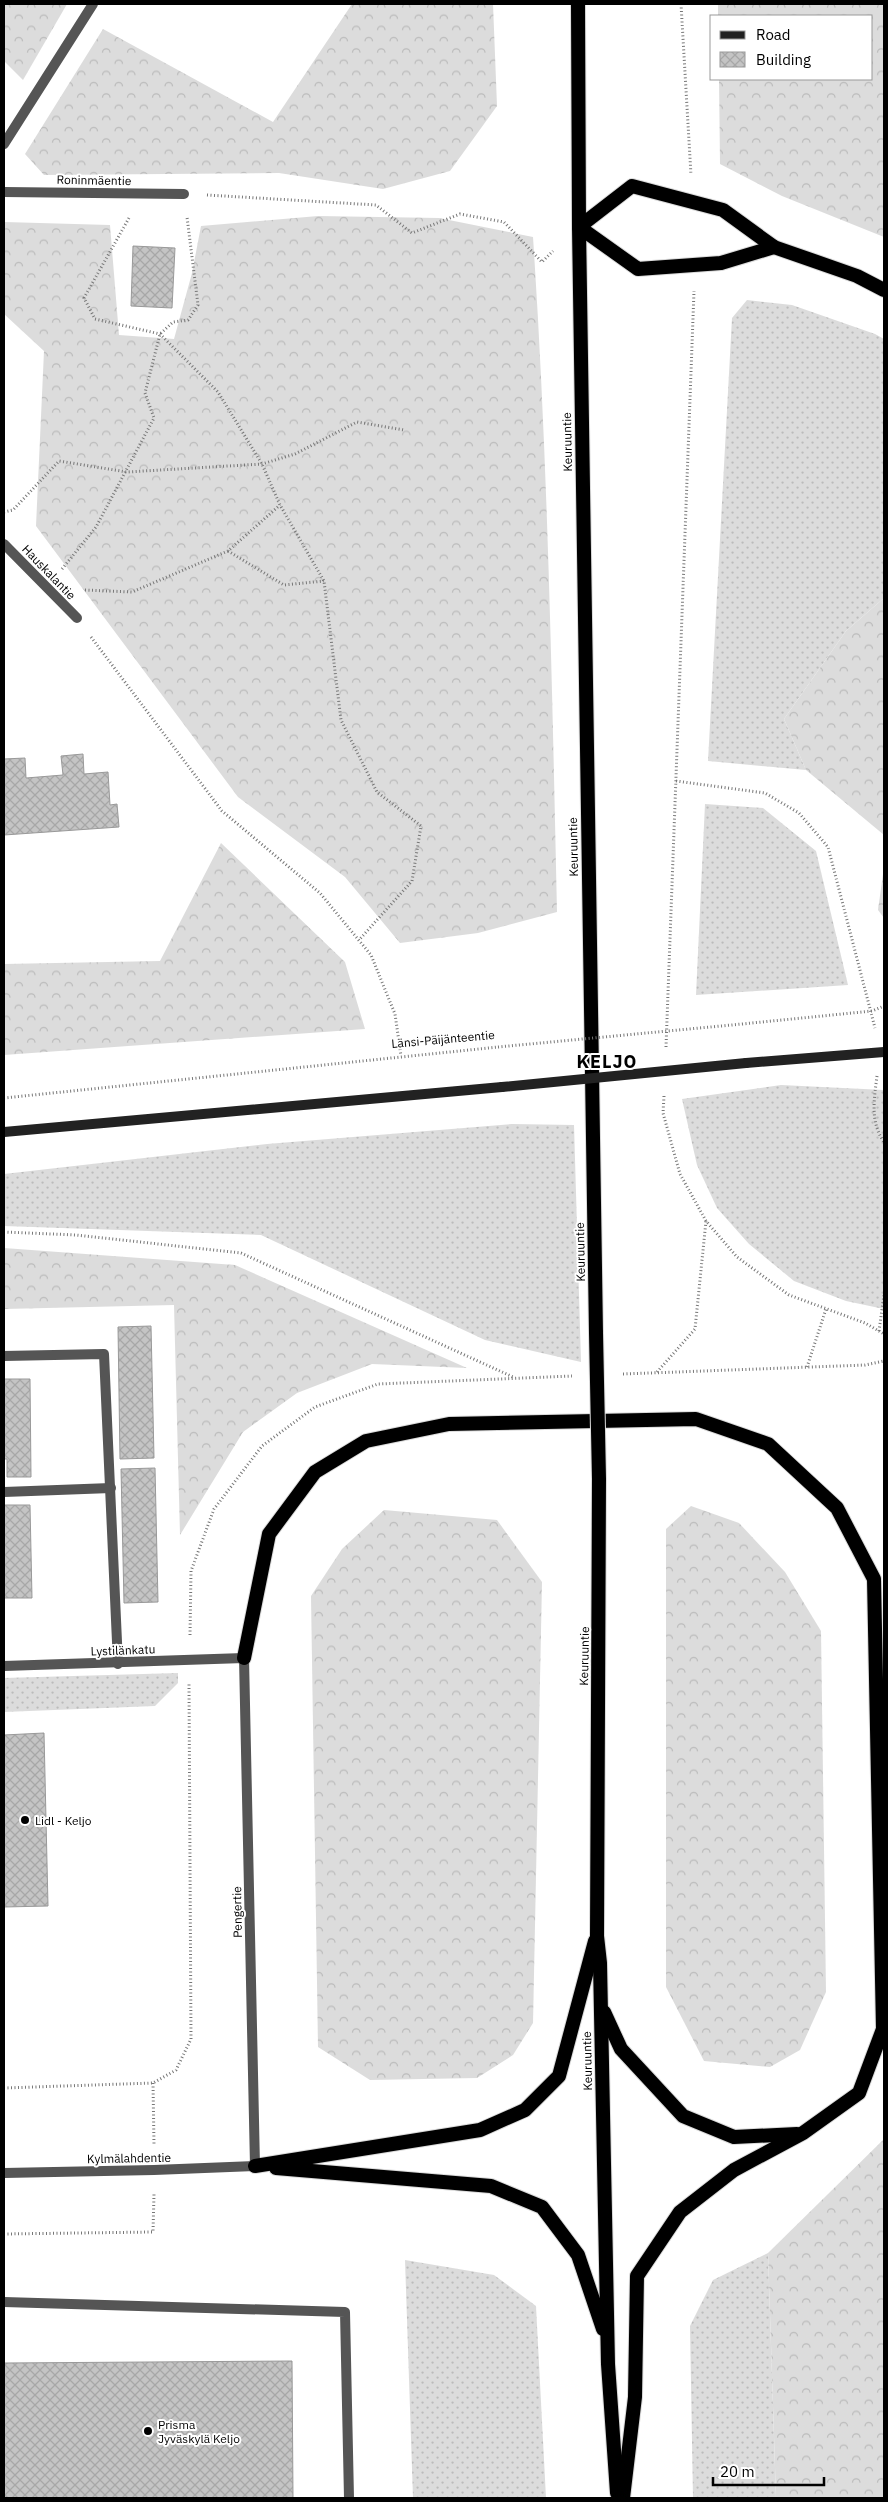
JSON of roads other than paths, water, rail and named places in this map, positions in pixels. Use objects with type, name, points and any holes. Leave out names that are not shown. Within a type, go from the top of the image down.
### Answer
[{"type":"highway","name":"Keuruuntie","points":[[578,4],[579,227],[599,1479],[597,1936],[600,1963],[607,2342],[618,2498]]},
{"type":"highway","points":[[774,247],[721,263],[638,269],[579,227],[632,186],[723,210],[774,247],[857,276],[884,290]]},
{"type":"highway","points":[[244,1658],[269,1534],[315,1472],[366,1441],[449,1424],[696,1419],[768,1444],[837,1508],[874,1579],[881,1762],[883,2029],[859,2092],[803,2134],[734,2170],[680,2212],[637,2276],[635,2397],[623,2498]]},
{"type":"highway","points":[[255,2166],[480,2130],[525,2110],[559,2076],[597,1936]]},
{"type":"highway","points":[[601,2005],[621,2049],[683,2116],[734,2137],[803,2134]]},
{"type":"highway","points":[[255,2166],[491,2186],[542,2207],[578,2255],[607,2342]]},
{"type":"main road","points":[[4,1132],[746,1063],[884,1052]]},
{"type":"street","points":[[4,144],[93,4]]},
{"type":"street","name":"Roninmäentie","points":[[4,192],[184,194]]},
{"type":"street","name":"Hauskalantie","points":[[4,544],[77,618]]},
{"type":"street","points":[[4,1356],[104,1354],[118,1664]]},
{"type":"street","points":[[4,1492],[111,1488]]},
{"type":"street","name":"Lystilänkatu","points":[[4,1666],[118,1664],[244,1658]]},
{"type":"street","name":"Pengertie","points":[[244,1658],[255,2166]]},
{"type":"street","name":"Kylmälahdentie","points":[[4,2173],[255,2166]]},
{"type":"street","points":[[4,2302],[345,2312],[349,2498]]},
{"type":"place","name":"Lidl - Keljo","points":[[25,1820]]},
{"type":"place","name":"Prisma Jyväskylä Keljo","points":[[148,2431]]},
{"type":"district","name":"KELJO","points":[[607,1061]]}]
